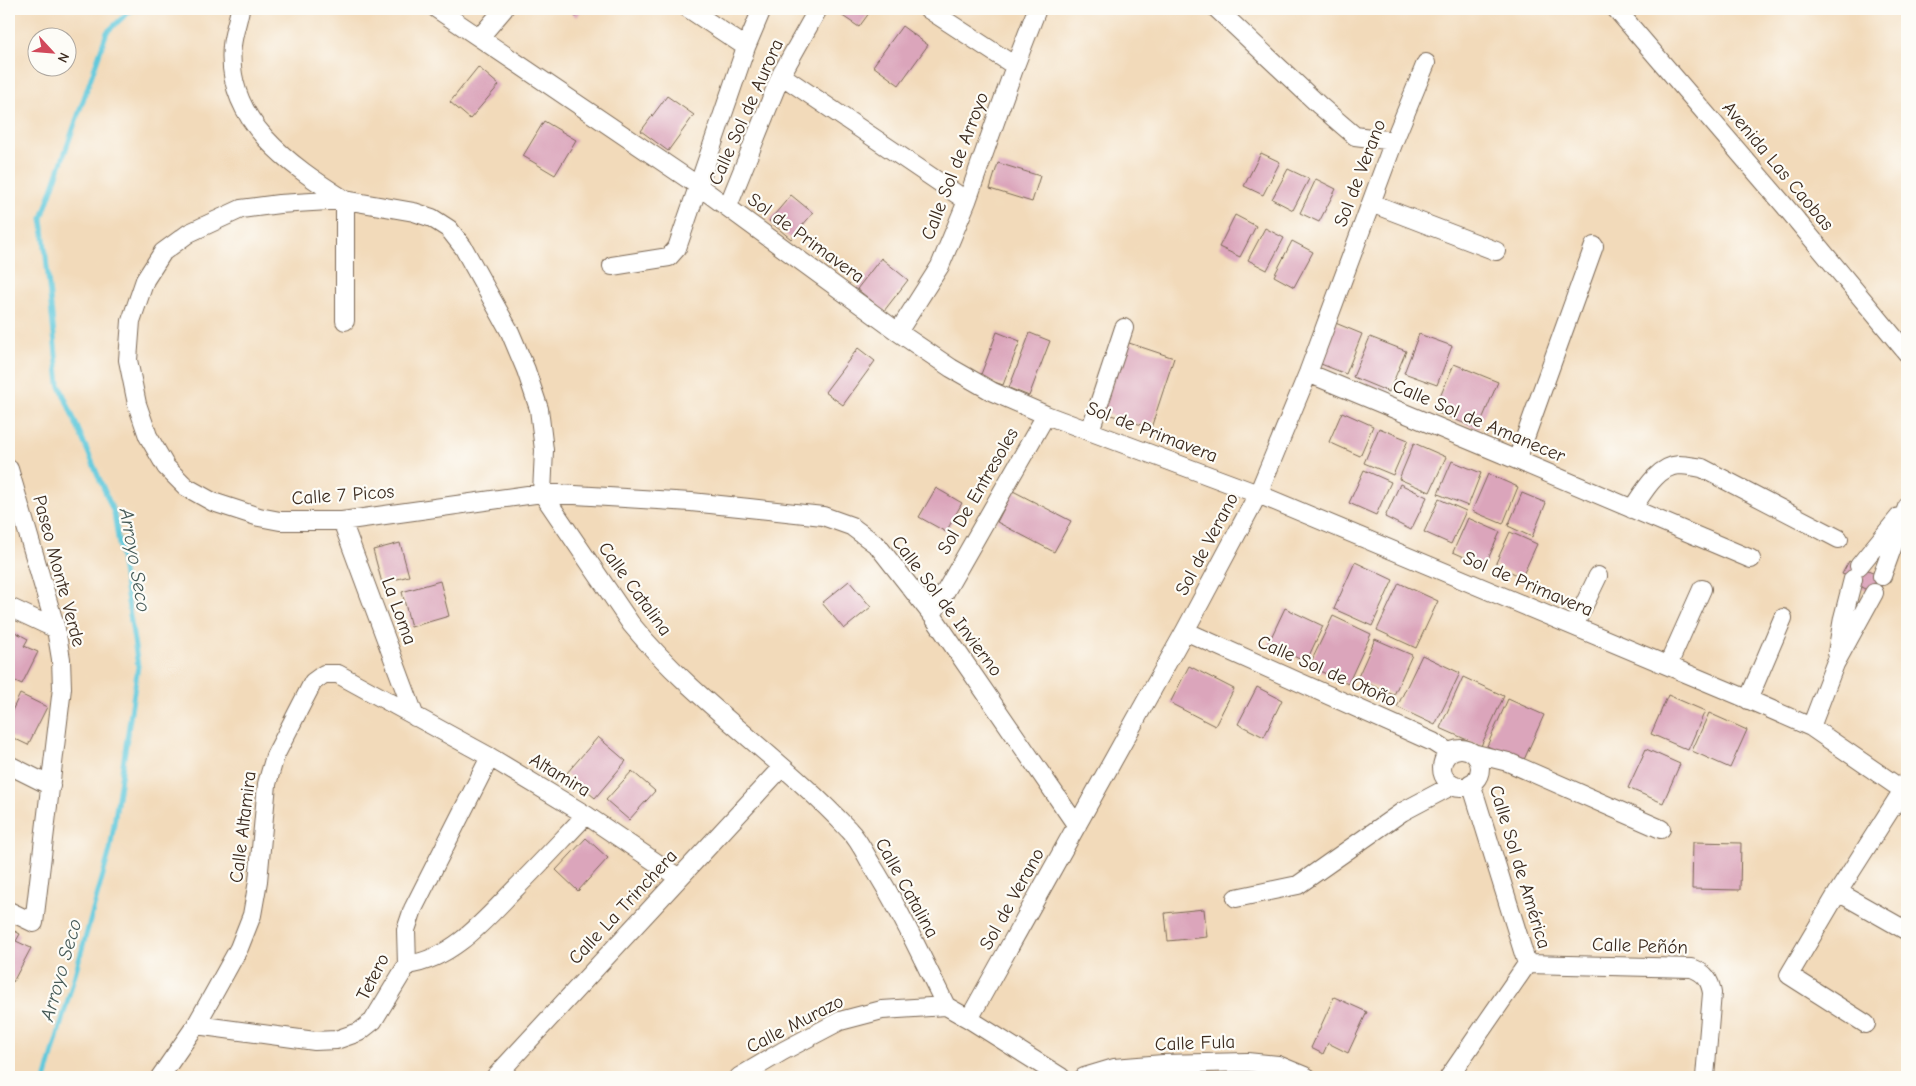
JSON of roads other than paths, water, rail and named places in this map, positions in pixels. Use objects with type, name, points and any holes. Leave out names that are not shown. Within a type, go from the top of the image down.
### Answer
[{"type":"street","points":[[240,9],[232,46],[232,68],[240,100],[261,135],[283,156],[311,178],[345,200],[414,212],[432,218],[449,229],[463,247],[510,332],[526,370],[539,409],[544,450],[542,493]]},
{"type":"street","name":"Sol de Primavera","points":[[437,9],[728,206],[898,332],[951,368],[993,392],[1046,415],[1258,494],[1668,665],[1811,727],[1905,791]]},
{"type":"street","points":[[480,37],[504,9]]},
{"type":"street","points":[[689,9],[746,47]]},
{"type":"street","points":[[612,266],[669,257],[674,254],[746,47],[762,9]]},
{"type":"street","name":"Calle Sol de Aurora","points":[[728,206],[781,75],[818,9]]},
{"type":"street","points":[[928,9],[1015,66]]},
{"type":"street","name":"Calle Sol de Arroyo","points":[[898,332],[940,266],[967,202],[1037,9]]},
{"type":"street","points":[[1217,9],[1319,106],[1355,136],[1394,141]]},
{"type":"street","name":"Avenida Las Caobas","points":[[1616,9],[1784,205],[1907,353]]},
{"type":"street","name":"Sol de Verano","points":[[969,1019],[1185,631],[1258,494],[1308,374],[1394,141],[1426,64]]},
{"type":"street","points":[[781,75],[967,202]]},
{"type":"street","points":[[345,200],[345,320]]},
{"type":"street","name":"Calle 7 Picos","points":[[345,200],[279,204],[241,209],[189,232],[163,252],[145,280],[131,320],[128,360],[137,404],[148,436],[166,467],[186,487],[214,502],[259,517],[280,521],[342,520],[542,493]]},
{"type":"street","points":[[1371,204],[1496,251]]},
{"type":"street","points":[[1517,460],[1594,246]]},
{"type":"street","points":[[1090,430],[1124,328]]},
{"type":"street","name":"Calle Sol de Amanecer","points":[[1308,374],[1751,559]]},
{"type":"street","name":"Sol De Entresoles","points":[[932,615],[1046,415]]},
{"type":"street","points":[[1632,509],[1647,487],[1663,471],[1678,465],[1702,468],[1839,539]]},
{"type":"street","name":"Paseo Monte Verde","points":[[9,469],[56,629],[61,659],[62,688],[34,923],[9,911]]},
{"type":"street","name":"Calle Sol de Invierno","points":[[542,493],[691,502],[824,516],[851,526],[878,546],[932,615],[1077,826]]},
{"type":"street","name":"Calle Catalina","points":[[542,493],[631,624],[665,663],[718,713],[782,766],[851,831],[883,882],[946,1006]]},
{"type":"street","points":[[1835,664],[1843,618],[1856,573],[1907,508]]},
{"type":"street","points":[[1882,576],[1907,508]]},
{"type":"street","name":"La Loma","points":[[342,520],[415,717]]},
{"type":"street","points":[[1574,626],[1598,576]]},
{"type":"street","points":[[1668,665],[1702,589]]},
{"type":"street","points":[[1811,727],[1835,664],[1874,593]]},
{"type":"street","points":[[9,607],[56,629]]},
{"type":"street","points":[[1748,700],[1783,618]]},
{"type":"street","name":"Calle Sol de Otoño","points":[[1185,631],[1433,742],[1450,752]]},
{"type":"street","name":"Calle Altamira","points":[[160,1077],[196,1025],[238,948],[252,915],[258,881],[267,784],[275,756],[313,682],[324,674],[338,674],[415,717]]},
{"type":"street","name":"Altamira","points":[[415,717],[490,757],[586,815],[679,878]]},
{"type":"street","points":[[1472,753],[1479,762],[1480,768],[1476,779],[1459,787],[1448,779],[1443,763],[1450,752],[1462,749],[1508,762],[1661,829]]},
{"type":"street","name":"Tetero","points":[[196,1025],[315,1041],[336,1040],[359,1032],[374,1022],[407,965],[406,930],[408,920],[490,757]]},
{"type":"street","points":[[9,765],[51,786]]},
{"type":"street","name":"Calle La Trinchera","points":[[495,1077],[782,766]]},
{"type":"street","points":[[1236,898],[1298,885],[1448,779]]},
{"type":"street","name":"Calle Sol de América","points":[[1471,783],[1527,964]]},
{"type":"street","points":[[1866,1024],[1789,975],[1838,892],[1905,791]]},
{"type":"street","points":[[407,965],[420,963],[441,955],[473,932],[586,815]]},
{"type":"street","points":[[1838,892],[1907,932]]},
{"type":"street","points":[[1449,1077],[1527,964]]},
{"type":"street","name":"Calle Peñón","points":[[1527,964],[1692,968],[1698,971],[1708,980],[1712,993],[1705,1077]]},
{"type":"street","points":[[946,1006],[1061,1077]]},
{"type":"street","name":"Calle Murazo","points":[[739,1077],[840,1021],[882,1010],[946,1006]]},
{"type":"street","name":"Calle Fula","points":[[1084,1077],[1114,1068],[1163,1064],[1247,1062],[1278,1065],[1307,1077]]},
{"type":"waterway","name":"Arroyo Seco","points":[[46,1077],[110,850],[138,666],[114,513],[59,384],[42,218],[107,32],[132,9]]}]
